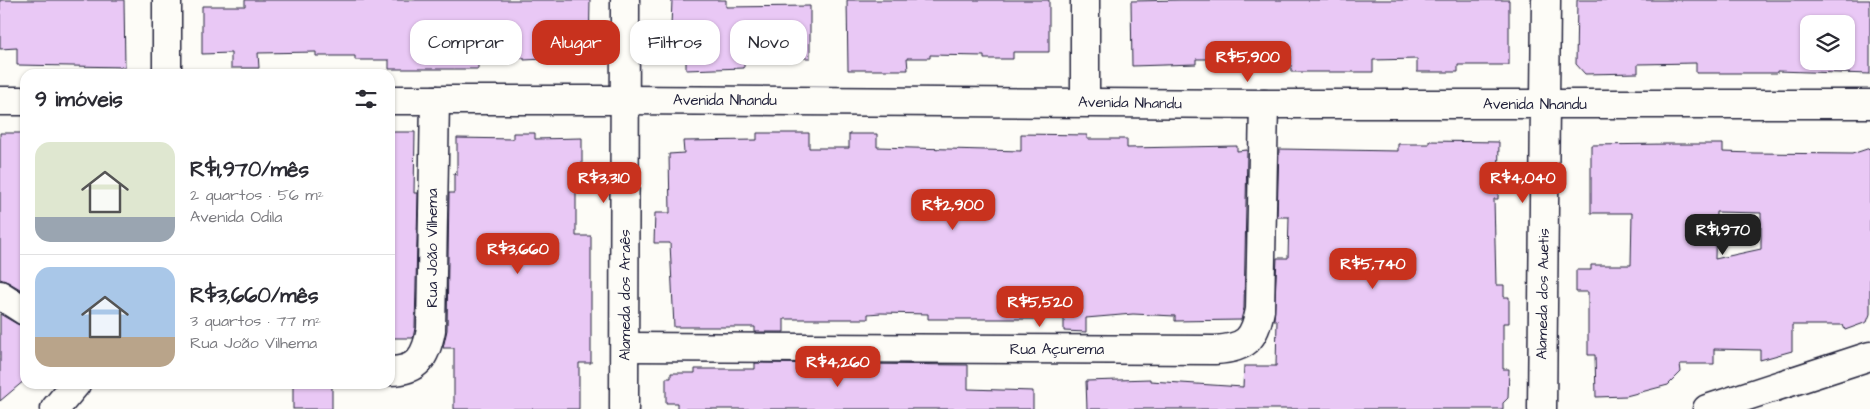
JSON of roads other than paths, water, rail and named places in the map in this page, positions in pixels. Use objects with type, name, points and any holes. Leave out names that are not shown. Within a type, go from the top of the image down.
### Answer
[{"type":"street","points":[[167,0],[167,69]]},
{"type":"street","name":"Alameda dos Araês","points":[[624,409],[625,0]]},
{"type":"street","points":[[1085,0],[1085,102]]},
{"type":"street","name":"Alameda dos Auetis","points":[[1542,409],[1546,0]]},
{"type":"street","name":"Avenida Nhandu","points":[[395,100],[1264,104],[1870,104]]},
{"type":"street","name":"Rua João Vilhema","points":[[395,370],[411,368],[418,362],[427,348],[431,330],[435,100]]},
{"type":"street","points":[[0,101],[20,102]]},
{"type":"street","name":"Rua Açurema","points":[[625,348],[1215,350],[1238,347],[1251,337],[1255,330],[1260,310],[1264,104]]},
{"type":"street","points":[[0,295],[20,309]]},
{"type":"street","points":[[1707,409],[1870,356]]},
{"type":"street","points":[[54,409],[72,389]]}]
